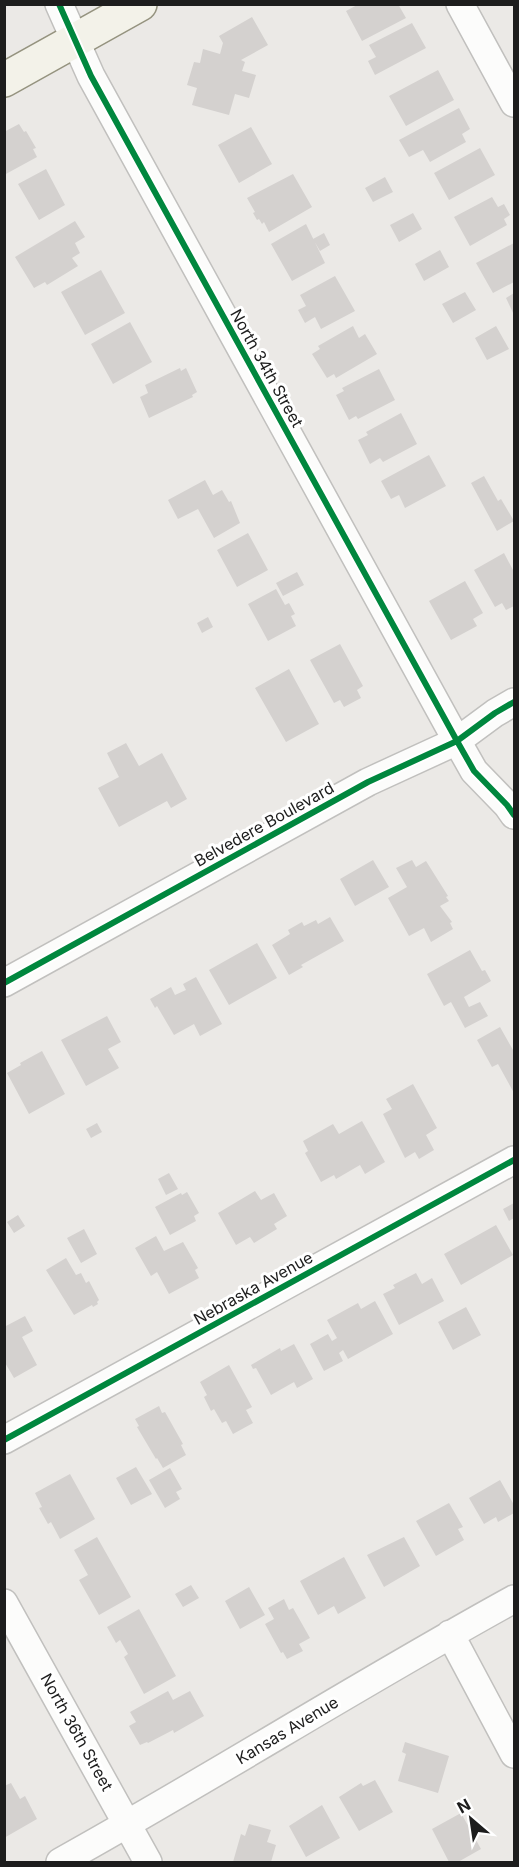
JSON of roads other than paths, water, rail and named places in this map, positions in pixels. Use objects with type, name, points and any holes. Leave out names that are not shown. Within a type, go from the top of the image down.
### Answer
[{"type":"street","name":"North 34th Street","points":[[59,4],[91,76],[457,741]]},
{"type":"street","points":[[4,80],[140,4]]},
{"type":"street","points":[[460,4],[514,103]]},
{"type":"street","name":"Belvedere Boulevard","points":[[4,983],[368,782],[457,741],[514,702]]},
{"type":"street","points":[[457,741],[474,771],[514,815]]},
{"type":"street","name":"Nebraska Avenue","points":[[4,1440],[514,1160]]},
{"type":"street","name":"Kansas Avenue","points":[[60,1863],[450,1634],[514,1599]]},
{"type":"street","name":"North 36th Street","points":[[4,1603],[148,1863]]},
{"type":"street","points":[[450,1634],[514,1754]]}]
